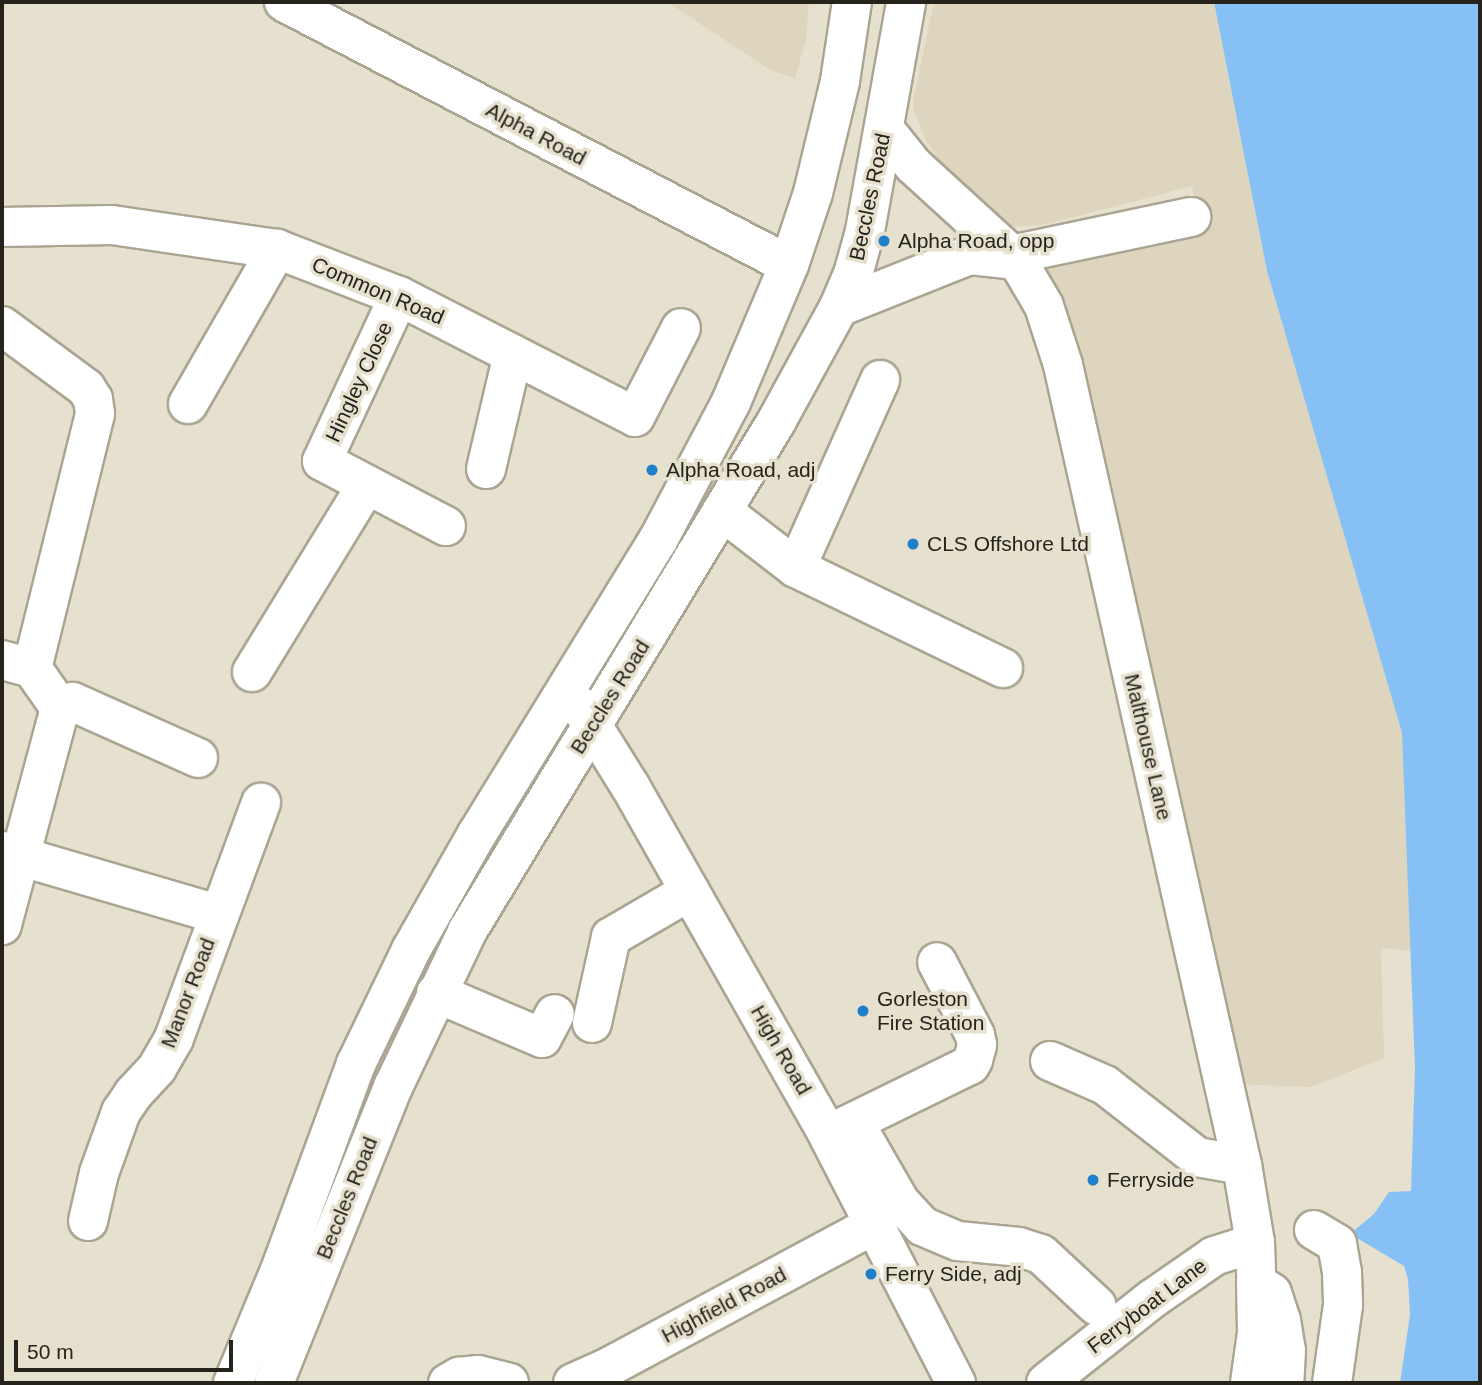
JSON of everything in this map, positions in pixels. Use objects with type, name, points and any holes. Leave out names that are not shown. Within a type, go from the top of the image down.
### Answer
[{"type":"street","name":"Alpha Road","points":[[284,2],[789,265]]},
{"type":"street","name":"Beccles Road","points":[[233,1383],[282,1265],[356,1064],[411,950],[477,834],[568,690],[703,460],[747,366],[789,265],[813,193],[829,130],[850,26],[852,2]]},
{"type":"street","name":"Beccles Road","points":[[274,1383],[361,1161],[436,993],[513,855],[722,511],[839,307],[854,271],[865,230],[906,2]]},
{"type":"street","name":"Malthouse Lane","points":[[885,130],[913,165],[1017,260],[1044,306],[1063,365],[1242,1165],[1255,1243],[1257,1333],[1250,1383]]},
{"type":"street","points":[[839,307],[970,255],[1017,260],[1025,252],[1191,217]]},
{"type":"street","name":"Common Road","points":[[2,227],[112,225],[277,249],[400,296],[635,417],[681,328]]},
{"type":"street","points":[[188,404],[277,249]]},
{"type":"street","name":"Hingley Close","points":[[400,296],[322,461],[446,526]]},
{"type":"street","points":[[2,326],[86,388],[93,399],[95,414],[17,664],[60,708]]},
{"type":"street","points":[[486,468],[513,354]]},
{"type":"street","points":[[796,568],[880,380]]},
{"type":"street","points":[[252,672],[366,486]]},
{"type":"street","points":[[722,511],[796,568],[1003,667]]},
{"type":"street","name":"High Road","points":[[568,690],[593,724],[690,891],[841,1128],[873,1225],[956,1383]]},
{"type":"street","points":[[2,925],[12,853],[60,708],[72,702],[198,758]]},
{"type":"street","name":"Manor Road","points":[[88,1221],[99,1173],[121,1112],[133,1094],[157,1068],[174,1038],[261,803]]},
{"type":"street","name":"Manor Road","points":[[12,853],[218,914]]},
{"type":"street","points":[[592,1023],[611,937],[690,891]]},
{"type":"street","points":[[937,962],[975,1035],[977,1045],[973,1060],[970,1065],[841,1128],[922,1226],[958,1241],[1019,1247],[1041,1254],[1097,1306]]},
{"type":"street","points":[[436,993],[542,1038],[555,1014]]},
{"type":"street","points":[[1050,1061],[1105,1085],[1197,1157],[1242,1165]]},
{"type":"street","name":"Highfield Road","points":[[606,1378],[873,1225]]},
{"type":"street","points":[[1314,1230],[1337,1244],[1342,1273],[1343,1305],[1332,1383]]},
{"type":"street","name":"Ferryboat Lane","points":[[1046,1383],[1152,1299],[1214,1256],[1255,1243]]},
{"type":"street","points":[[1256,1281],[1272,1293],[1281,1320],[1286,1350],[1284,1383]]},
{"type":"street","points":[[448,1383],[459,1377],[478,1375],[509,1383]]},
{"type":"shaded area","points":[[667,2],[809,2],[806,39],[795,78],[770,70]]},
{"type":"shaded area","points":[[934,2],[1214,2],[1267,271],[1402,733],[1412,951],[1381,948],[1384,1058],[1311,1087],[1233,1084],[1044,268],[1201,231],[1192,186],[1043,225],[1005,227],[955,183],[926,141],[914,111],[914,97]]},
{"type":"water","points":[[1214,2],[1480,2],[1480,1383],[1400,1383],[1410,1315],[1408,1279],[1404,1266],[1350,1234],[1374,1214],[1389,1192],[1411,1191],[1415,1068],[1402,733],[1267,271]]},
{"type":"place","name":"Alpha Road, opp","points":[[884,241]]},
{"type":"place","name":"Alpha Road, adj","points":[[652,470]]},
{"type":"place","name":"CLS Offshore Ltd","points":[[913,544]]},
{"type":"place","name":"Gorleston Fire Station","points":[[863,1011]]},
{"type":"place","name":"Ferryside","points":[[1093,1180]]},
{"type":"place","name":"Ferry Side, adj","points":[[871,1274]]}]
